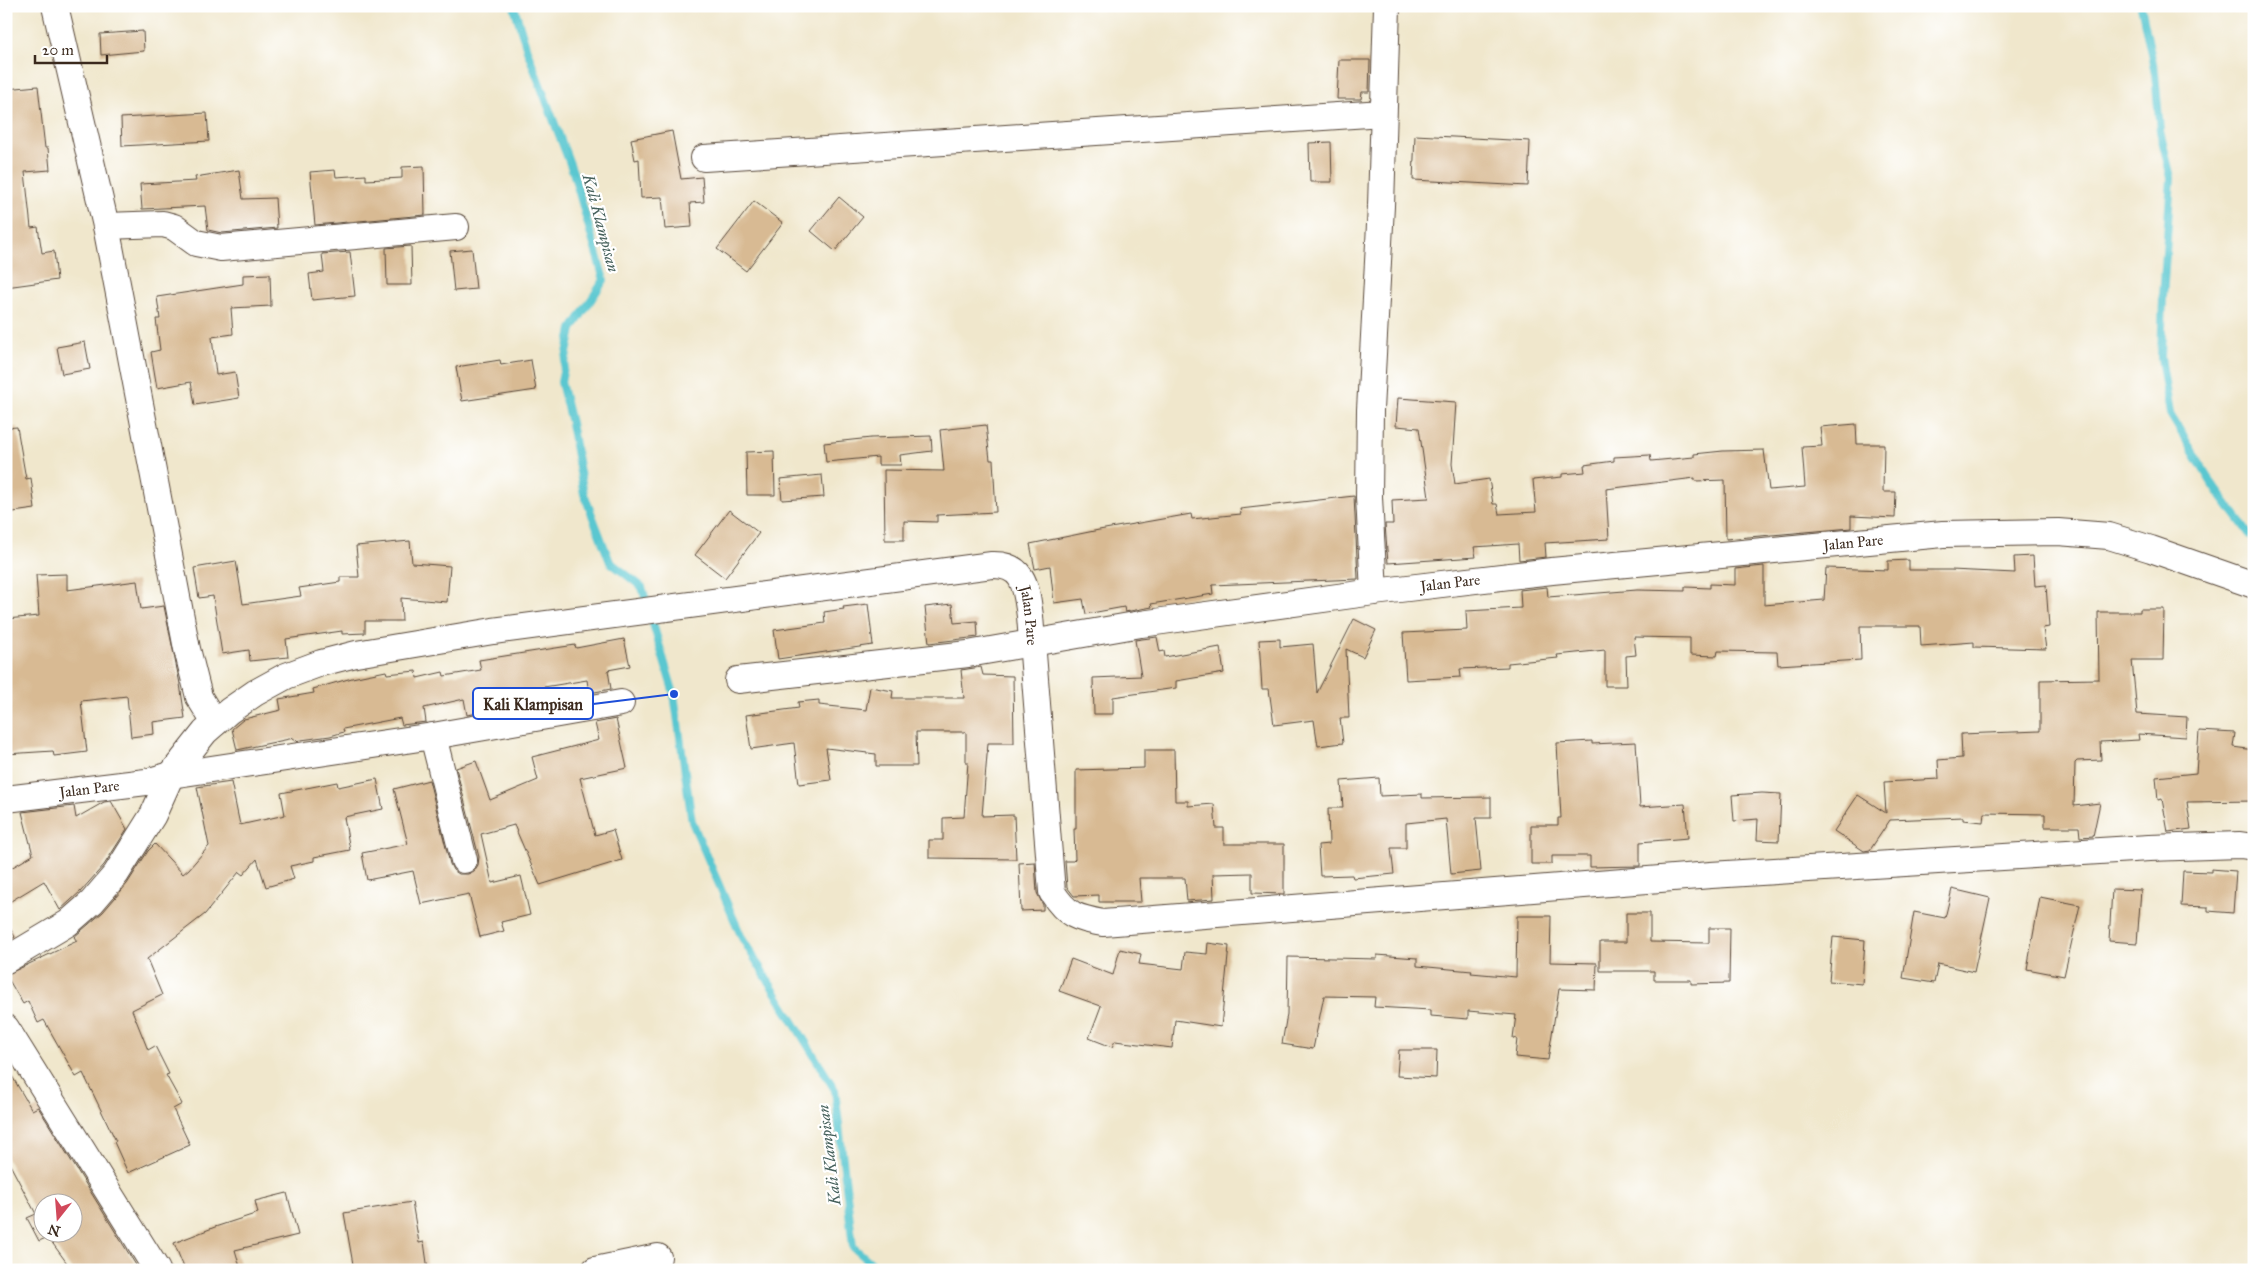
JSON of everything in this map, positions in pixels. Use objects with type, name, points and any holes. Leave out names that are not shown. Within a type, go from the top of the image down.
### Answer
[{"type":"street","points":[[6,960],[68,922],[92,902],[116,874],[138,842],[161,800],[171,775],[215,723],[200,697],[187,649],[106,226],[55,6]]},
{"type":"street","points":[[1374,592],[1370,497],[1370,410],[1384,113],[1387,6]]},
{"type":"street","points":[[704,158],[1384,113]]},
{"type":"street","points":[[106,226],[164,224],[174,227],[196,243],[221,248],[456,227]]},
{"type":"street","name":"Jalan Pare","points":[[215,723],[254,693],[278,681],[330,661],[356,654],[493,631],[616,614],[1000,565],[1009,567],[1022,577],[1030,616],[1032,643],[1141,624],[1374,592],[1738,553],[1943,534],[2058,532],[2109,536],[2253,585]]},
{"type":"street","points":[[738,680],[968,654],[1032,643],[1052,892],[1060,906],[1068,913],[1081,919],[1103,923],[1711,875],[2149,848],[2254,847]]},
{"type":"street","name":"Jalan Pare","points":[[6,799],[146,782],[171,775],[433,736],[621,703]]},
{"type":"street","points":[[433,736],[464,860]]},
{"type":"street","points":[[6,1028],[157,1270]]},
{"type":"street","points":[[595,1270],[658,1257]]},
{"type":"building","points":[[143,31],[144,51],[101,55],[100,34]]},
{"type":"building","points":[[1339,60],[1370,60],[1369,92],[1362,92],[1361,99],[1337,99]]},
{"type":"building","points":[[38,86],[45,148],[48,148],[50,170],[25,172],[31,228],[38,227],[42,253],[54,251],[57,280],[6,287],[6,89]]},
{"type":"building","points":[[207,113],[209,141],[122,146],[121,118]]},
{"type":"building","points":[[672,131],[681,179],[702,177],[704,202],[690,203],[692,227],[665,229],[662,197],[641,198],[639,159],[635,160],[631,139]]},
{"type":"building","points":[[1415,135],[1530,141],[1528,186],[1413,180]]},
{"type":"building","points":[[1331,142],[1332,182],[1310,182],[1309,143]]},
{"type":"building","points":[[424,166],[425,215],[315,225],[310,172],[335,170],[336,177],[366,175],[366,180],[402,178],[402,167]]},
{"type":"building","points":[[239,170],[243,199],[275,198],[277,228],[222,233],[208,230],[205,206],[142,209],[140,184],[196,181],[195,177]]},
{"type":"building","points":[[839,197],[863,217],[835,251],[811,231]]},
{"type":"building","points":[[754,201],[783,223],[746,271],[717,249]]},
{"type":"building","points":[[411,246],[412,285],[387,285],[386,248]]},
{"type":"building","points":[[472,249],[476,289],[454,291],[450,251]]},
{"type":"building","points":[[350,252],[355,296],[312,300],[309,274],[324,272],[322,254]]},
{"type":"building","points":[[270,274],[271,306],[231,308],[233,334],[212,337],[216,375],[235,372],[239,398],[195,405],[191,382],[157,388],[151,352],[160,350],[156,319],[160,319],[157,297],[243,284],[243,275]]},
{"type":"building","points":[[85,342],[90,369],[62,374],[57,347]]},
{"type":"building","points":[[500,360],[501,365],[531,360],[536,390],[462,401],[456,367]]},
{"type":"building","points":[[1398,398],[1456,402],[1452,464],[1455,484],[1489,479],[1493,504],[1497,504],[1499,514],[1536,512],[1533,480],[1562,477],[1562,474],[1585,472],[1584,465],[1614,461],[1614,457],[1650,455],[1651,461],[1694,457],[1694,454],[1723,451],[1764,450],[1769,490],[1805,487],[1802,447],[1822,446],[1820,427],[1856,424],[1857,444],[1884,444],[1883,492],[1896,492],[1895,518],[1851,516],[1851,528],[1726,539],[1725,480],[1695,481],[1695,478],[1606,489],[1609,539],[1545,543],[1546,557],[1519,560],[1518,544],[1474,547],[1476,557],[1388,563],[1385,524],[1393,524],[1392,500],[1429,498],[1419,428],[1396,426]]},
{"type":"building","points":[[986,425],[990,460],[993,460],[996,512],[937,515],[937,522],[904,521],[904,540],[885,540],[884,470],[944,471],[940,430]]},
{"type":"building","points":[[17,427],[26,479],[31,478],[35,509],[6,513],[6,428]]},
{"type":"building","points":[[931,436],[932,451],[900,455],[901,465],[878,465],[878,457],[826,462],[824,443],[871,438]]},
{"type":"building","points":[[774,451],[775,495],[747,495],[746,452]]},
{"type":"building","points":[[822,475],[824,497],[782,500],[780,479]]},
{"type":"building","points":[[1354,496],[1358,579],[1212,585],[1213,594],[1151,604],[1152,607],[1125,612],[1124,607],[1086,614],[1083,599],[1054,603],[1050,566],[1035,569],[1030,544],[1191,514],[1192,519],[1241,514],[1240,509]]},
{"type":"building","points":[[729,510],[759,533],[725,578],[695,555]]},
{"type":"building","points":[[410,541],[412,563],[450,566],[447,602],[401,598],[402,621],[365,621],[365,633],[342,634],[342,631],[286,639],[288,657],[250,661],[249,650],[222,654],[213,596],[199,598],[194,568],[236,561],[243,604],[301,596],[299,588],[340,582],[340,577],[359,577],[356,546]]},
{"type":"building","points":[[2033,556],[2035,586],[2046,585],[2049,627],[2043,628],[2046,649],[1974,647],[1974,642],[1921,646],[1920,626],[1860,626],[1861,660],[1778,665],[1777,652],[1718,651],[1717,656],[1690,655],[1690,638],[1634,637],[1636,655],[1626,656],[1627,686],[1605,686],[1605,650],[1557,655],[1558,658],[1508,663],[1508,667],[1460,669],[1461,677],[1406,680],[1403,633],[1467,630],[1466,611],[1521,608],[1520,590],[1547,587],[1548,597],[1637,590],[1685,591],[1685,587],[1710,588],[1710,584],[1735,585],[1735,569],[1764,566],[1764,605],[1824,600],[1826,568],[1888,570],[1888,561],[1909,560],[1909,570],[2015,573],[2014,557]]},
{"type":"building","points":[[67,574],[67,590],[137,581],[141,609],[164,606],[185,718],[153,722],[154,734],[131,737],[127,696],[81,701],[87,752],[54,756],[53,751],[6,754],[6,619],[39,616],[36,575]]},
{"type":"building","points":[[868,604],[873,645],[778,659],[774,630],[825,623],[824,612],[844,609],[843,607]]},
{"type":"building","points":[[952,604],[954,623],[977,621],[978,637],[929,643],[925,607]]},
{"type":"building","points":[[2140,609],[2164,609],[2163,660],[2132,660],[2137,714],[2187,717],[2186,737],[2138,734],[2139,740],[2100,742],[2101,760],[2077,761],[2075,763],[2074,806],[2100,803],[2093,836],[2080,837],[2079,827],[2045,827],[2045,814],[1984,813],[1983,822],[1963,820],[1963,817],[1890,820],[1870,850],[1864,851],[1834,831],[1858,795],[1886,813],[1884,782],[1939,779],[1938,760],[1962,758],[1961,734],[2040,731],[2040,680],[2099,679],[2098,612],[2140,612]]},
{"type":"building","points":[[1354,619],[1376,630],[1363,657],[1346,649],[1349,718],[1340,718],[1343,743],[1318,746],[1314,720],[1274,725],[1269,689],[1262,689],[1259,640],[1280,639],[1280,647],[1313,644],[1317,693]]},
{"type":"building","points":[[1157,637],[1160,652],[1164,651],[1165,657],[1220,647],[1224,673],[1176,681],[1176,688],[1113,697],[1113,714],[1094,714],[1093,678],[1141,676],[1135,640]]},
{"type":"building","points":[[624,639],[630,666],[608,670],[611,689],[589,693],[587,680],[544,687],[547,701],[467,715],[464,699],[424,708],[426,722],[402,725],[400,718],[343,729],[344,732],[330,736],[294,741],[294,738],[237,750],[232,729],[244,719],[281,710],[279,699],[314,693],[313,689],[386,671],[387,674],[416,671],[417,678],[443,672],[444,676],[481,670],[479,660],[575,645],[576,648]]},
{"type":"building","points":[[981,667],[983,675],[1013,676],[1014,743],[988,743],[982,816],[1014,815],[1016,859],[929,858],[929,840],[943,840],[943,818],[964,817],[968,762],[966,762],[966,732],[916,732],[917,766],[876,766],[876,754],[826,748],[831,780],[799,784],[794,743],[751,749],[746,715],[799,708],[798,702],[819,700],[819,705],[866,710],[870,687],[893,691],[892,698],[964,698],[961,670]]},
{"type":"building","points":[[616,719],[627,768],[580,778],[595,835],[613,830],[622,860],[540,885],[514,825],[481,834],[492,883],[521,876],[530,915],[501,922],[504,931],[480,937],[469,894],[421,904],[413,871],[367,880],[362,853],[408,844],[394,789],[429,780],[450,864],[453,870],[459,874],[468,874],[474,871],[478,865],[479,857],[456,768],[476,761],[490,800],[538,780],[532,757],[599,740],[595,723]]},
{"type":"building","points":[[2199,731],[2235,733],[2233,747],[2254,750],[2254,801],[2187,802],[2191,829],[2168,832],[2162,799],[2158,800],[2156,777],[2196,773]]},
{"type":"building","points":[[1592,741],[1592,744],[1636,742],[1640,807],[1685,804],[1688,838],[1640,842],[1640,866],[1590,867],[1590,856],[1552,856],[1552,864],[1531,864],[1531,825],[1558,825],[1558,818],[1561,818],[1557,743]]},
{"type":"building","points":[[1144,750],[1174,750],[1175,801],[1188,801],[1188,806],[1214,804],[1216,828],[1224,828],[1224,844],[1284,844],[1284,894],[1252,893],[1252,873],[1213,874],[1214,899],[1187,901],[1185,878],[1139,878],[1141,902],[1099,902],[1099,895],[1074,896],[1067,887],[1065,861],[1073,861],[1075,859],[1076,770],[1144,768]]},
{"type":"building","points":[[1379,778],[1380,796],[1422,794],[1422,798],[1491,797],[1491,818],[1476,818],[1481,871],[1451,874],[1446,819],[1406,823],[1406,848],[1391,848],[1394,874],[1353,878],[1352,875],[1320,876],[1318,845],[1329,844],[1328,808],[1343,808],[1341,781]]},
{"type":"building","points":[[377,779],[383,809],[344,817],[350,850],[314,857],[314,861],[290,866],[294,879],[266,887],[257,859],[243,875],[239,872],[205,914],[147,959],[162,995],[132,1010],[148,1050],[155,1046],[169,1074],[166,1075],[182,1104],[173,1109],[190,1145],[128,1173],[114,1142],[116,1141],[83,1073],[76,1077],[44,1020],[38,1023],[28,1001],[23,1004],[6,975],[77,941],[74,937],[103,912],[127,884],[148,851],[155,844],[183,874],[189,869],[209,846],[197,787],[231,782],[240,825],[285,815],[281,793],[337,782],[338,787]]},
{"type":"building","points":[[1781,794],[1779,841],[1757,840],[1758,819],[1734,821],[1732,795]]},
{"type":"building","points":[[111,801],[127,829],[104,865],[81,891],[60,910],[44,881],[6,904],[6,871],[33,855],[22,812],[74,806],[76,818],[104,802]]},
{"type":"building","points":[[1035,862],[1037,893],[1043,905],[1043,910],[1021,911],[1019,863]]},
{"type":"building","points":[[2211,869],[2236,871],[2233,913],[2208,911],[2208,907],[2181,906],[2183,871],[2211,872]]},
{"type":"building","points":[[1952,889],[1990,898],[1974,972],[1938,964],[1934,983],[1903,978],[1914,912],[1945,918]]},
{"type":"building","points":[[2112,889],[2141,890],[2137,943],[2109,941]]},
{"type":"building","points":[[2040,897],[2080,905],[2064,976],[2027,969]]},
{"type":"building","points":[[1626,913],[1650,913],[1650,942],[1709,943],[1709,928],[1730,928],[1729,983],[1691,984],[1691,980],[1654,980],[1654,971],[1600,971],[1600,942],[1626,942]]},
{"type":"building","points":[[1517,916],[1551,916],[1550,962],[1597,963],[1596,990],[1559,989],[1548,1060],[1515,1057],[1517,1039],[1513,1038],[1516,1015],[1468,1011],[1468,1019],[1431,1016],[1431,1010],[1374,1007],[1375,997],[1324,996],[1313,1049],[1282,1044],[1287,1014],[1288,957],[1377,959],[1377,955],[1417,958],[1417,966],[1516,977]]},
{"type":"building","points":[[6,921],[15,937],[6,942]]},
{"type":"building","points":[[1833,937],[1865,940],[1862,984],[1829,981]]},
{"type":"building","points":[[1208,943],[1229,946],[1221,1027],[1175,1020],[1172,1048],[1115,1041],[1112,1047],[1089,1038],[1101,1006],[1059,991],[1071,959],[1113,975],[1120,949],[1141,954],[1139,964],[1183,969],[1185,952],[1207,954]]},
{"type":"building","points":[[1399,1050],[1437,1050],[1436,1078],[1397,1076]]},
{"type":"building","points":[[6,1066],[32,1110],[38,1107],[139,1270],[72,1270],[53,1244],[82,1244],[82,1194],[32,1194],[32,1206],[6,1157]]},
{"type":"building","points":[[287,1193],[298,1235],[235,1250],[241,1270],[185,1270],[174,1243],[258,1213],[255,1201]]},
{"type":"building","points":[[412,1202],[419,1243],[424,1242],[428,1270],[354,1270],[344,1213]]},
{"type":"building","points":[[32,1216],[32,1228],[27,1218]]},
{"type":"waterway","name":"Kali Klampisan","points":[[514,6],[527,50],[573,172],[604,280],[572,329],[561,382],[571,423],[584,494],[610,562],[642,587],[674,694],[692,822],[742,938],[835,1090],[853,1247],[879,1270]]},
{"type":"waterway","points":[[2141,6],[2155,73],[2160,131],[2171,178],[2161,358],[2170,414],[2211,482],[2254,540]]},
{"type":"place","name":"Kali Klampisan","points":[[674,694]]}]
